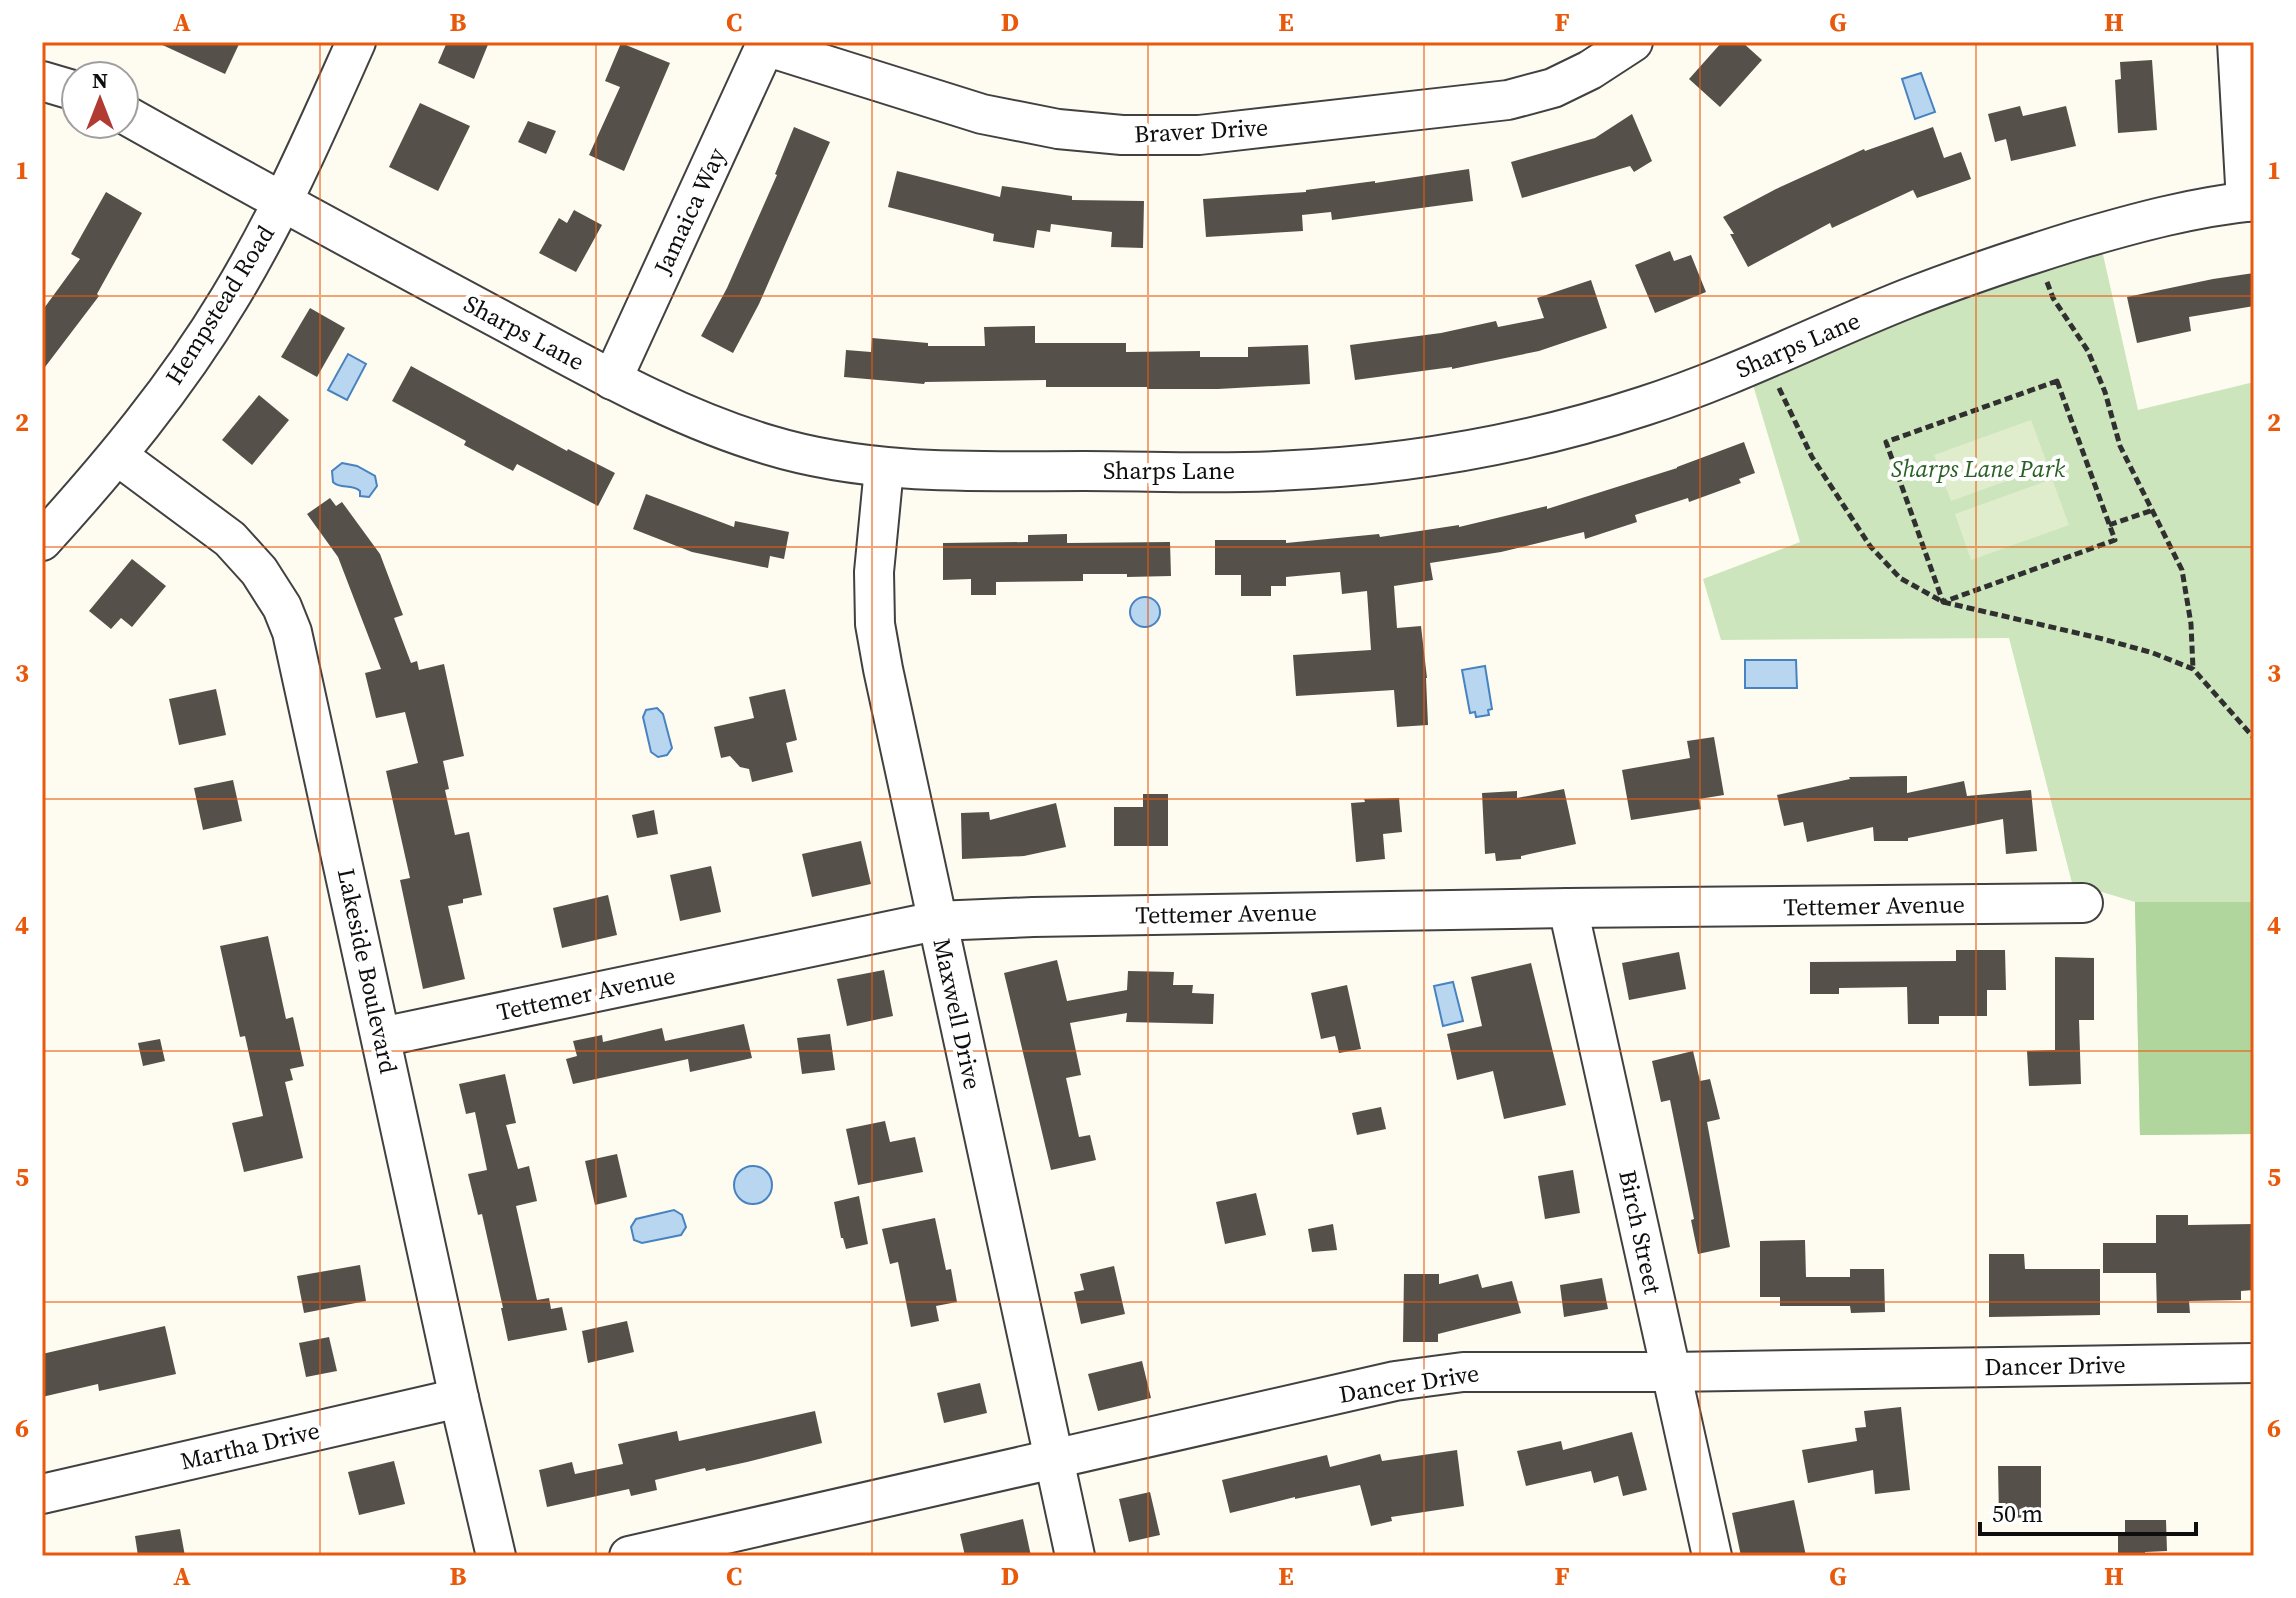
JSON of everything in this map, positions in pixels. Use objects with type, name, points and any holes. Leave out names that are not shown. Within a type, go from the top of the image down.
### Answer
[{"type":"street","name":"Hempstead Road","points":[[42,541],[118,456],[175,382],[229,300],[283,203],[356,42]]},
{"type":"street","name":"Braver Drive","points":[[766,44],[982,114],[1058,129],[1122,135],[1199,135],[1508,100],[1553,88],[1590,70],[1633,42]]},
{"type":"street","points":[[2237,42],[2250,202]]},
{"type":"street","name":"Jamaica Way","points":[[612,380],[766,44]]},
{"type":"street","name":"Sharps Lane","points":[[140,123],[612,380],[697,419],[769,445],[834,460],[884,468],[945,471],[1273,471],[1367,465],[1460,452],[1552,433],[1642,407],[1731,375],[1905,299],[2034,253],[2143,221],[2250,202]]},
{"type":"street","name":"Lakeside Boulevard","points":[[118,456],[230,539],[259,571],[282,607],[292,632],[496,1556]]},
{"type":"street","name":"Maxwell Drive","points":[[884,468],[874,572],[875,624],[936,921],[1075,1556]]},
{"type":"street","name":"Tettemer Avenue","points":[[381,1037],[936,921],[1568,908],[2083,903]]},
{"type":"street","name":"Birch Street","points":[[1568,908],[1712,1556]]},
{"type":"street","name":"Dancer Drive","points":[[629,1556],[1395,1381],[1463,1372],[2254,1363]]},
{"type":"street","name":"Martha Drive","points":[[42,1494],[459,1398]]},
{"type":"path","points":[[2034,253],[2053,298],[2088,351],[2105,392],[2120,446],[2182,570],[2191,624],[2193,669]]},
{"type":"path","points":[[1765,360],[1812,457],[1870,546],[1900,578],[1943,602],[2141,649],[2193,669],[2254,738]]},
{"type":"path","points":[[2057,381],[2115,540],[1943,602],[1886,442],[2057,381]]},
{"type":"path","points":[[2109,525],[2153,510]]},
{"type":"green space","name":"Sharps Lane Park","points":[[2102,250],[2138,410],[2254,382],[2254,1134],[2140,1135],[2135,902],[2072,883],[2009,638],[1721,640],[1703,579],[1800,542],[1753,385],[1932,303]]},
{"type":"green space","points":[[2031,420],[2048,466],[1951,501],[1934,455]]},
{"type":"green space","points":[[2052,479],[2069,525],[1971,560],[1955,514]]},
{"type":"green space","points":[[2135,902],[2254,902],[2254,1134],[2140,1135]]},
{"type":"water","points":[[1921,73],[1935,112],[1915,119],[1902,79]]},
{"type":"water","points":[[348,354],[366,364],[347,400],[328,390]]},
{"type":"water","points":[[342,463],[357,466],[375,476],[377,486],[369,497],[360,496],[360,491],[353,487],[339,486],[333,482],[332,471]]},
{"type":"water","points":[[1145,597],[1156,601],[1160,612],[1156,623],[1145,627],[1134,623],[1130,612],[1134,601]]},
{"type":"water","points":[[1745,660],[1796,660],[1797,688],[1745,688]]},
{"type":"water","points":[[1485,666],[1492,709],[1488,710],[1489,715],[1476,717],[1475,712],[1470,713],[1462,670]]},
{"type":"water","points":[[657,708],[663,714],[672,748],[667,755],[658,757],[651,752],[643,717],[646,710]]},
{"type":"water","points":[[1453,982],[1463,1021],[1443,1026],[1434,986]]},
{"type":"water","points":[[753,1166],[766,1172],[772,1185],[766,1198],[753,1204],[740,1198],[734,1185],[740,1172]]},
{"type":"water","points":[[674,1210],[682,1215],[686,1227],[681,1235],[642,1243],[634,1240],[631,1227],[636,1219]]},
{"type":"building","points":[[156,42],[240,42],[225,74]]},
{"type":"building","points":[[447,42],[489,42],[474,79],[438,63]]},
{"type":"building","points":[[1722,42],[1742,42],[1762,60],[1720,107],[1689,79]]},
{"type":"building","points":[[621,43],[670,63],[624,171],[589,155],[620,87],[605,81]]},
{"type":"building","points":[[2152,60],[2157,130],[2118,133],[2115,80],[2121,79],[2120,62]]},
{"type":"building","points":[[420,103],[470,126],[438,191],[389,167]]},
{"type":"building","points":[[2020,106],[2023,116],[2066,106],[2076,146],[2011,161],[2006,139],[1995,142],[1988,114]]},
{"type":"building","points":[[1632,114],[1652,161],[1634,172],[1630,166],[1522,198],[1511,162],[1595,138]]},
{"type":"building","points":[[528,121],[556,131],[546,154],[518,142]]},
{"type":"building","points":[[794,127],[830,142],[759,304],[733,353],[701,336],[727,288],[777,175]]},
{"type":"building","points":[[1933,127],[1944,158],[1961,152],[1971,179],[1917,198],[1913,190],[1832,228],[1830,223],[1748,267],[1723,217],[1864,149]]},
{"type":"building","points":[[1469,169],[1473,201],[1332,220],[1331,212],[1302,215],[1303,231],[1206,237],[1203,199],[1306,192]]},
{"type":"building","points":[[897,171],[1000,197],[1002,186],[1072,196],[1072,200],[1144,201],[1143,248],[1111,247],[1112,232],[1051,224],[1050,232],[1037,230],[1034,248],[993,241],[994,234],[888,207]]},
{"type":"building","points":[[106,192],[142,213],[97,294],[99,296],[42,371],[42,311],[80,259],[71,254]]},
{"type":"building","points":[[574,210],[602,225],[576,272],[539,253],[559,218],[567,223]]},
{"type":"building","points":[[1670,251],[1674,261],[1691,255],[1706,292],[1655,313],[1635,265]]},
{"type":"building","points":[[2254,273],[2254,306],[2189,317],[2191,331],[2137,343],[2127,297]]},
{"type":"building","points":[[1591,280],[1607,328],[1539,351],[1452,369],[1355,380],[1350,345],[1441,333],[1496,321],[1498,327],[1544,318],[1537,298]]},
{"type":"building","points":[[310,308],[345,328],[317,377],[281,357]]},
{"type":"building","points":[[1035,326],[1035,343],[1126,343],[1126,352],[1200,351],[1200,357],[1248,357],[1248,347],[1308,345],[1310,384],[1147,389],[1046,387],[1046,380],[924,384],[844,377],[846,350],[871,352],[872,338],[928,343],[928,346],[985,346],[984,327]]},
{"type":"building","points":[[411,366],[567,451],[615,473],[598,506],[517,464],[513,471],[464,445],[466,441],[392,401]]},
{"type":"building","points":[[259,395],[289,420],[252,465],[222,440]]},
{"type":"building","points":[[1744,442],[1755,473],[1739,479],[1741,483],[1689,502],[1688,498],[1635,515],[1637,522],[1585,539],[1584,532],[1501,552],[1430,563],[1433,580],[1394,586],[1397,628],[1421,626],[1428,725],[1397,727],[1394,690],[1296,696],[1293,655],[1371,650],[1367,591],[1342,594],[1340,572],[1286,577],[1286,586],[1271,586],[1271,596],[1241,596],[1241,575],[1215,575],[1215,540],[1286,540],[1286,543],[1379,534],[1380,537],[1459,527],[1547,506],[1547,509],[1677,468]]},
{"type":"building","points":[[646,494],[734,527],[735,521],[789,532],[784,559],[770,556],[768,568],[692,552],[633,529]]},
{"type":"building","points":[[330,498],[336,506],[342,502],[380,554],[403,615],[394,618],[411,663],[417,661],[419,670],[444,664],[464,756],[443,761],[449,789],[445,790],[455,835],[469,832],[482,895],[448,906],[465,979],[423,989],[400,880],[410,878],[386,771],[418,763],[405,712],[376,718],[365,673],[381,669],[338,557],[307,514]]},
{"type":"building","points":[[1067,534],[1067,543],[1170,542],[1171,576],[1083,574],[1083,581],[996,582],[996,595],[971,595],[971,579],[943,580],[943,543],[1028,542],[1028,535]]},
{"type":"building","points":[[132,559],[166,586],[132,627],[121,618],[111,629],[89,611]]},
{"type":"building","points":[[216,689],[226,735],[179,745],[169,699]]},
{"type":"building","points":[[785,689],[797,740],[786,743],[793,772],[752,782],[749,769],[740,767],[730,756],[721,758],[714,727],[754,718],[749,697]]},
{"type":"building","points":[[1714,737],[1724,795],[1699,799],[1701,809],[1631,820],[1622,770],[1690,758],[1687,741]]},
{"type":"building","points":[[1907,776],[1907,793],[1964,781],[1967,796],[2031,790],[2037,851],[2006,854],[2003,819],[1908,838],[1908,841],[1874,841],[1873,827],[1807,842],[1803,822],[1784,826],[1777,795],[1849,777]]},
{"type":"building","points":[[233,780],[242,821],[203,830],[194,788]]},
{"type":"building","points":[[1564,789],[1576,844],[1521,856],[1521,859],[1496,861],[1495,853],[1485,854],[1482,793],[1517,791],[1517,798]]},
{"type":"building","points":[[1143,794],[1168,794],[1168,846],[1114,846],[1114,807],[1143,807]]},
{"type":"building","points":[[1399,798],[1402,832],[1383,834],[1385,859],[1356,862],[1351,803],[1365,802],[1364,799]]},
{"type":"building","points":[[1056,803],[1066,847],[1024,856],[962,859],[961,813],[989,812],[990,820]]},
{"type":"building","points":[[654,810],[658,834],[637,838],[632,815]]},
{"type":"building","points":[[861,841],[871,884],[812,897],[802,854]]},
{"type":"building","points":[[711,866],[721,912],[680,921],[670,875]]},
{"type":"building","points":[[608,895],[617,935],[562,948],[553,908]]},
{"type":"building","points":[[268,936],[286,1019],[293,1017],[304,1066],[290,1069],[293,1080],[285,1082],[303,1158],[244,1172],[232,1123],[263,1116],[245,1036],[240,1037],[220,946]]},
{"type":"building","points":[[1956,950],[2005,950],[2006,990],[1987,990],[1987,1016],[1939,1016],[1939,1024],[1908,1024],[1907,987],[1839,988],[1839,994],[1810,994],[1810,962],[1956,961]]},
{"type":"building","points":[[1679,952],[1686,989],[1629,1000],[1622,963]]},
{"type":"building","points":[[2055,957],[2094,958],[2094,1020],[2079,1020],[2081,1084],[2029,1086],[2027,1051],[2055,1050]]},
{"type":"building","points":[[1057,960],[1067,1001],[1127,990],[1128,971],[1174,972],[1173,985],[1193,985],[1192,993],[1214,994],[1213,1024],[1126,1022],[1127,1013],[1070,1023],[1081,1075],[1066,1078],[1079,1137],[1090,1135],[1096,1160],[1051,1170],[1004,973]]},
{"type":"building","points":[[1531,963],[1566,1105],[1504,1119],[1493,1071],[1457,1080],[1447,1034],[1482,1026],[1471,977]]},
{"type":"building","points":[[884,970],[893,1016],[847,1026],[837,979]]},
{"type":"building","points":[[1347,985],[1361,1049],[1339,1053],[1335,1036],[1321,1039],[1311,993]]},
{"type":"building","points":[[744,1024],[752,1058],[690,1072],[688,1059],[573,1084],[566,1059],[577,1056],[573,1041],[602,1035],[603,1042],[662,1028],[665,1041]]},
{"type":"building","points":[[830,1034],[835,1070],[802,1074],[797,1038]]},
{"type":"building","points":[[160,1039],[165,1061],[143,1066],[138,1043]]},
{"type":"building","points":[[1693,1051],[1700,1081],[1710,1079],[1720,1119],[1707,1122],[1730,1247],[1698,1254],[1670,1100],[1661,1102],[1652,1061]]},
{"type":"building","points":[[505,1074],[516,1123],[506,1125],[518,1169],[529,1166],[537,1201],[516,1206],[537,1300],[549,1298],[551,1309],[562,1307],[567,1330],[508,1341],[482,1214],[478,1215],[468,1174],[487,1170],[475,1112],[466,1114],[459,1084]]},
{"type":"building","points":[[1381,1107],[1386,1129],[1357,1135],[1352,1113]]},
{"type":"building","points":[[885,1121],[890,1142],[915,1137],[923,1172],[858,1185],[846,1129]]},
{"type":"building","points":[[617,1154],[627,1197],[595,1205],[585,1161]]},
{"type":"building","points":[[1573,1170],[1580,1213],[1545,1219],[1538,1176]]},
{"type":"building","points":[[1256,1193],[1266,1235],[1225,1244],[1216,1202]]},
{"type":"building","points":[[859,1196],[868,1244],[846,1249],[834,1202]]},
{"type":"building","points":[[2156,1215],[2188,1215],[2188,1225],[2254,1224],[2254,1290],[2241,1291],[2241,1300],[2189,1301],[2190,1313],[2157,1313],[2156,1273],[2103,1273],[2103,1243],[2156,1243]]},
{"type":"building","points":[[935,1218],[946,1270],[951,1269],[957,1302],[936,1306],[939,1321],[911,1327],[898,1262],[890,1264],[882,1229]]},
{"type":"building","points":[[1333,1224],[1337,1250],[1312,1252],[1308,1229]]},
{"type":"building","points":[[1805,1240],[1806,1277],[1850,1277],[1850,1269],[1884,1269],[1885,1312],[1851,1313],[1850,1306],[1780,1306],[1780,1297],[1760,1297],[1760,1241]]},
{"type":"building","points":[[1989,1254],[2024,1254],[2025,1269],[2100,1269],[2100,1315],[1989,1317]]},
{"type":"building","points":[[360,1265],[366,1301],[304,1313],[297,1276]]},
{"type":"building","points":[[1114,1266],[1125,1314],[1081,1324],[1074,1292],[1084,1290],[1080,1274]]},
{"type":"building","points":[[1404,1274],[1439,1274],[1439,1284],[1478,1274],[1482,1288],[1512,1281],[1521,1313],[1438,1334],[1438,1342],[1403,1342]]},
{"type":"building","points":[[1602,1278],[1608,1309],[1564,1317],[1560,1285]]},
{"type":"building","points":[[627,1321],[634,1352],[588,1363],[582,1331]]},
{"type":"building","points":[[165,1326],[176,1374],[99,1391],[98,1384],[42,1397],[42,1354]]},
{"type":"building","points":[[329,1337],[337,1371],[306,1377],[299,1343]]},
{"type":"building","points":[[1142,1361],[1151,1398],[1098,1411],[1088,1374]]},
{"type":"building","points":[[980,1383],[987,1413],[944,1423],[937,1393]]},
{"type":"building","points":[[1901,1407],[1910,1490],[1875,1494],[1873,1470],[1808,1483],[1802,1450],[1857,1441],[1855,1428],[1866,1427],[1864,1411]]},
{"type":"building","points":[[815,1411],[822,1443],[655,1480],[657,1490],[631,1496],[629,1489],[547,1507],[539,1470],[572,1462],[575,1474],[623,1464],[618,1444],[677,1431],[679,1441]]},
{"type":"building","points":[[1632,1432],[1647,1490],[1623,1496],[1618,1476],[1594,1483],[1591,1471],[1526,1486],[1517,1451],[1561,1441],[1563,1450]]},
{"type":"building","points":[[1457,1450],[1464,1506],[1391,1517],[1392,1521],[1371,1526],[1360,1485],[1230,1513],[1222,1480],[1327,1455],[1330,1467],[1380,1454],[1382,1461]]},
{"type":"building","points":[[394,1461],[405,1504],[359,1515],[348,1472]]},
{"type":"building","points":[[1998,1466],[2041,1466],[2041,1517],[1999,1518]]},
{"type":"building","points":[[1150,1492],[1160,1535],[1129,1542],[1119,1499]]},
{"type":"building","points":[[1794,1500],[1806,1556],[1741,1556],[1732,1513]]},
{"type":"building","points":[[1023,1519],[1031,1556],[965,1556],[960,1534]]},
{"type":"building","points":[[2125,1520],[2166,1520],[2167,1551],[2145,1552],[2145,1556],[2118,1556],[2118,1533],[2125,1533]]},
{"type":"building","points":[[180,1529],[185,1556],[138,1556],[135,1536]]}]
